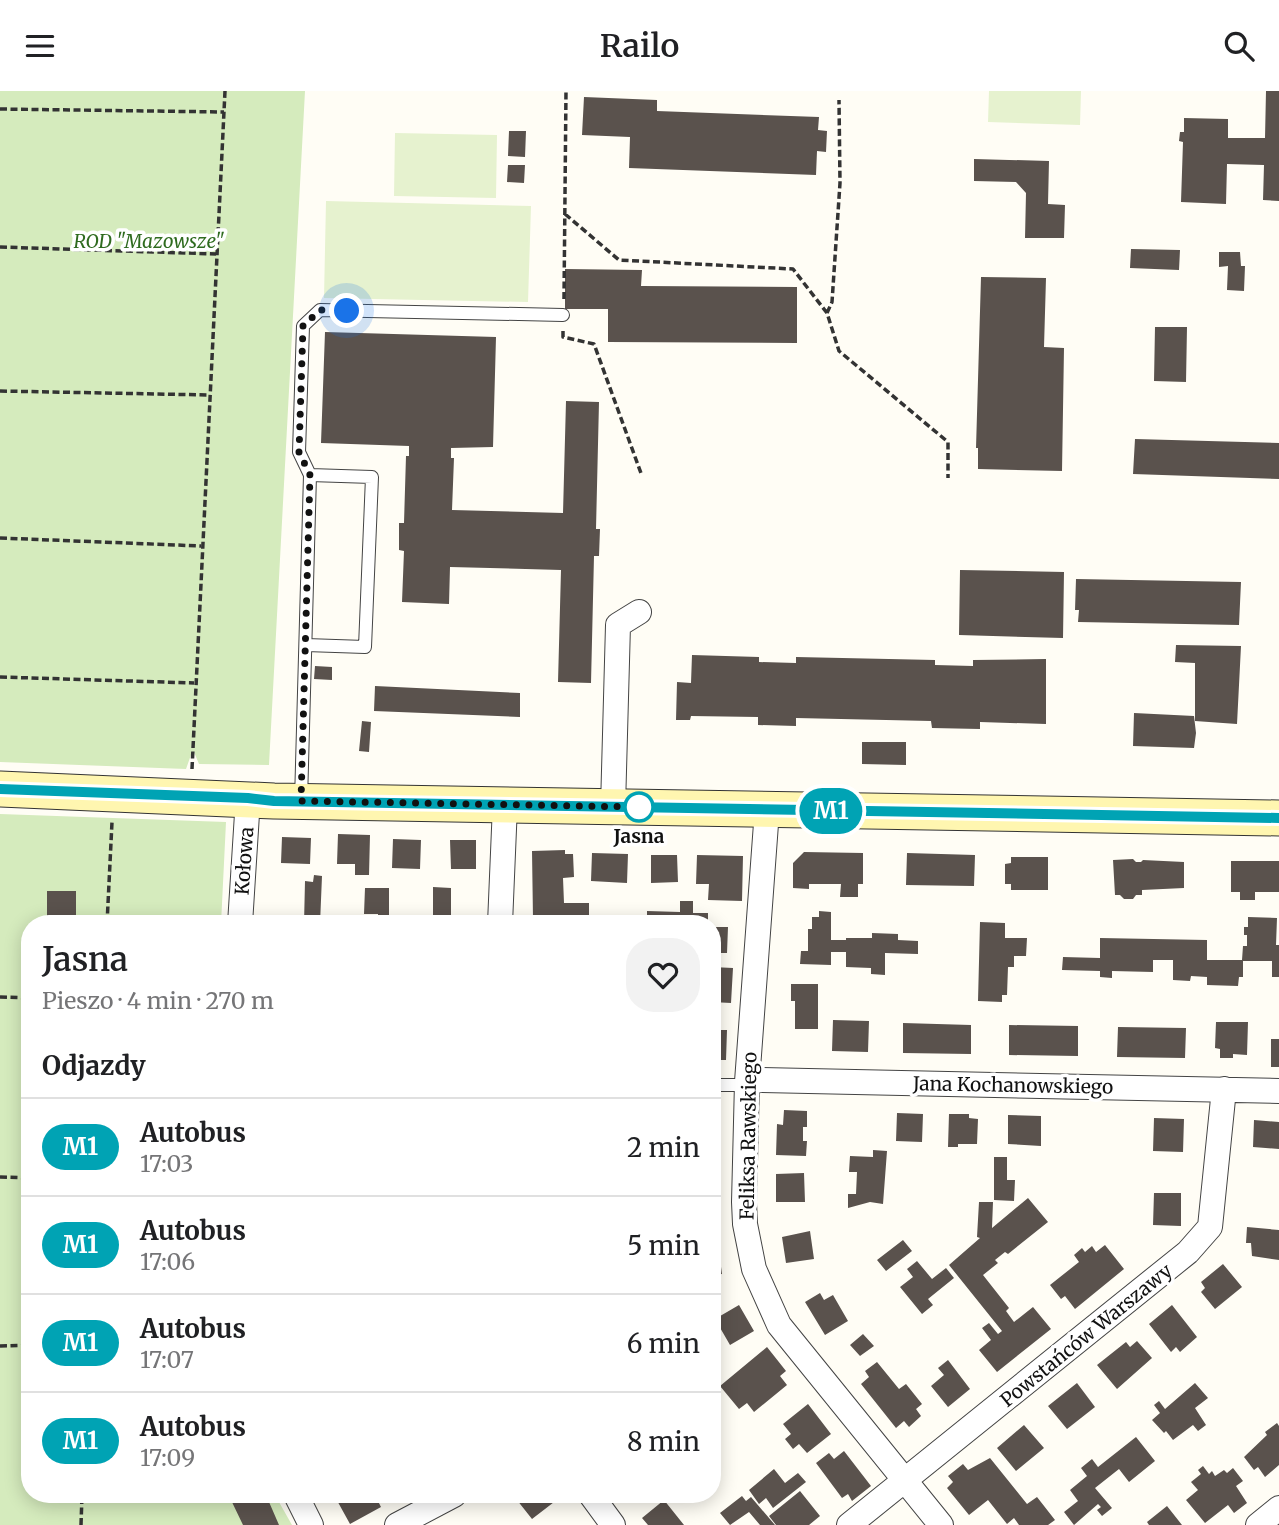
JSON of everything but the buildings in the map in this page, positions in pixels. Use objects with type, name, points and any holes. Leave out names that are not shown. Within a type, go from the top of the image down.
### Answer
[{"type":"street","points":[[613,807],[618,625],[639,612]]},
{"type":"street","points":[[0,789],[301,801],[1279,818]]},
{"type":"street","name":"Kołowa","points":[[241,915],[248,798]]},
{"type":"street","points":[[500,915],[505,805]]},
{"type":"street","name":"Feliksa Rawskiego","points":[[767,810],[747,1082],[744,1202],[745,1224],[754,1269],[779,1325],[941,1525]]},
{"type":"street","name":"Jana Kochanowskiego","points":[[747,1082],[774,1080],[1279,1091]]},
{"type":"street","name":"Powstańców Warszawy","points":[[849,1525],[1188,1252],[1210,1227],[1224,1089]]},
{"type":"street","points":[[300,1503],[311,1525]]},
{"type":"street","points":[[397,1525],[439,1503]]},
{"type":"street","points":[[597,1503],[613,1525]]},
{"type":"street","points":[[1258,1525],[1279,1508]]},
{"type":"lane","points":[[301,801],[310,475],[299,452],[303,326],[320,310],[563,315]]},
{"type":"lane","points":[[306,645],[365,647],[372,477],[310,475]]},
{"type":"lane","points":[[721,1085],[747,1082]]},
{"type":"path","points":[[193,752],[194,683],[225,91]]},
{"type":"path","points":[[566,91],[563,337],[594,344],[642,476]]},
{"type":"path","points":[[827,313],[832,302],[840,183],[839,100]]},
{"type":"path","points":[[0,109],[224,112]]},
{"type":"path","points":[[565,214],[619,260],[793,269],[827,313],[839,351],[948,442],[948,478]]},
{"type":"path","points":[[0,247],[216,254]]},
{"type":"path","points":[[0,391],[209,395]]},
{"type":"path","points":[[0,538],[201,546]]},
{"type":"path","points":[[0,677],[194,683]]},
{"type":"path","points":[[107,915],[112,818]]},
{"type":"path","points":[[0,997],[21,998]]},
{"type":"path","points":[[0,1177],[21,1178]]},
{"type":"path","points":[[0,1346],[21,1345]]},
{"type":"path","points":[[80,1525],[81,1503]]},
{"type":"green space","name":"ROD \"Mazowsze\"","points":[[0,91],[305,91],[269,765],[199,764],[194,752],[186,769],[0,762]]},
{"type":"green space","points":[[989,91],[1081,91],[1080,125],[988,122]]},
{"type":"green space","points":[[395,133],[497,135],[496,198],[394,196]]},
{"type":"green space","points":[[326,201],[531,206],[528,302],[324,298]]},
{"type":"green space","points":[[0,814],[226,822],[221,915],[21,915],[21,1503],[280,1503],[292,1525],[0,1525]]},
{"type":"bus line","name":"M1","points":[[0,789],[274,801],[1279,818]]},
{"type":"place","name":"Jasna","points":[[639,807]]},
{"type":"route","points":[[347,311],[320,310],[303,326],[299,452],[310,475],[301,801],[639,807]]}]
